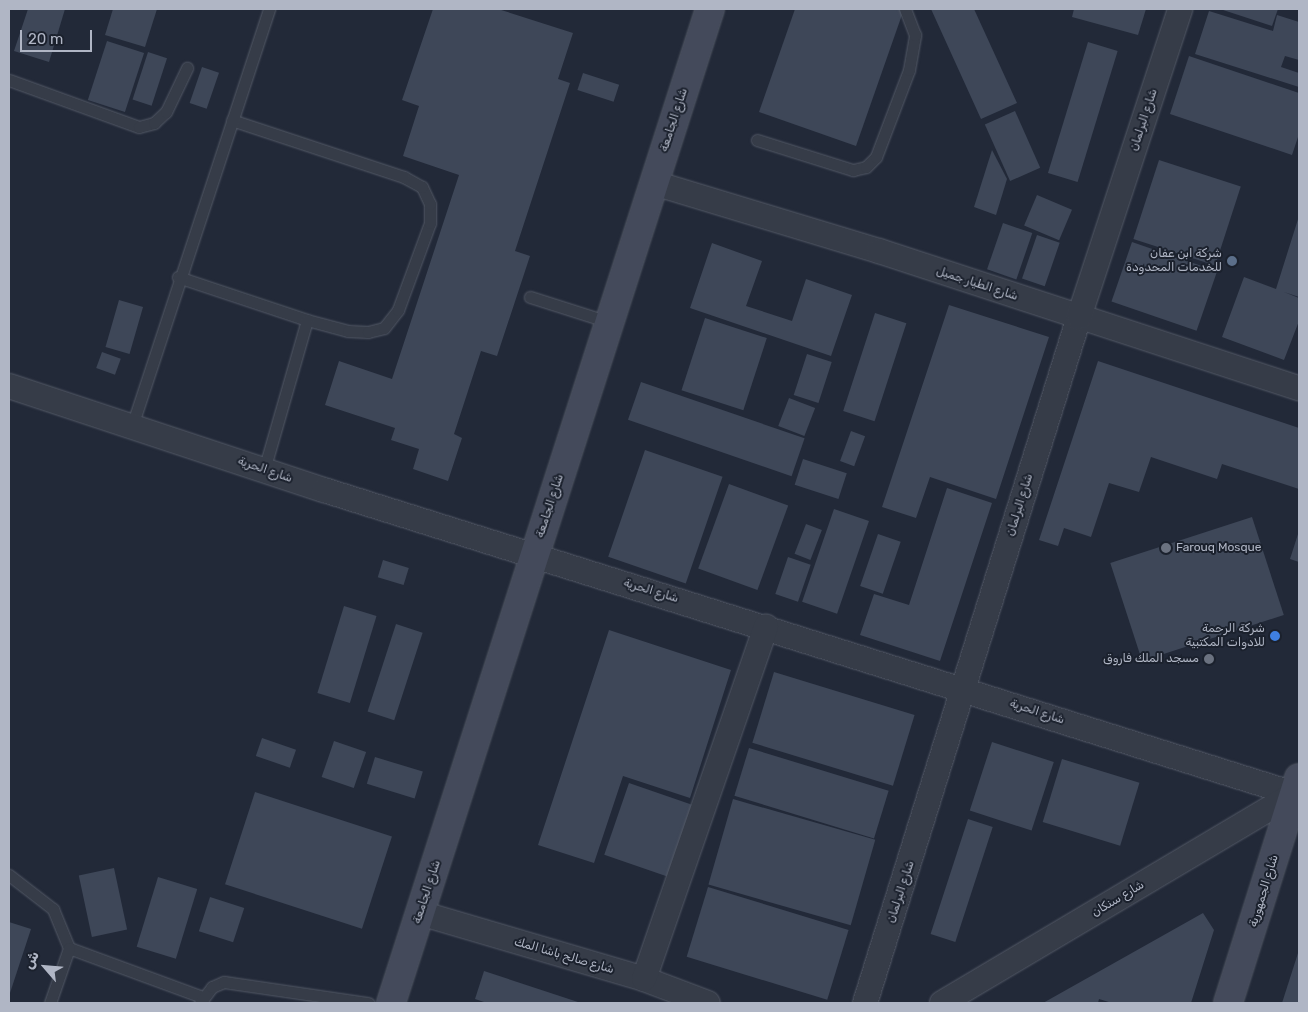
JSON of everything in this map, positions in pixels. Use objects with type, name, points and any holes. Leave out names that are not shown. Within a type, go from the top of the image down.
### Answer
[{"type":"main road","name":"شارع الجامعة","points":[[391,1003],[710,9]]},
{"type":"main road","name":"شارع الجمهورية","points":[[1228,1003],[1298,788]]},
{"type":"street","name":"شارع البرلمان","points":[[865,1003],[1079,317],[1180,9]]},
{"type":"street","name":"شارع الطيار جميل","points":[[654,183],[879,251],[1299,388]]},
{"type":"street","name":"شارع الحرية","points":[[9,386],[264,470],[963,689],[1298,788]]},
{"type":"street","points":[[644,979],[766,627]]},
{"type":"street","name":"شارع سنكان","points":[[942,1003],[1298,788]]},
{"type":"street","name":"شارع صالح باشا المك","points":[[420,913],[644,979],[708,1003]]},
{"type":"lane","points":[[132,426],[178,277],[269,9]]},
{"type":"lane","points":[[757,140],[853,170],[866,167],[876,157],[909,70],[915,34],[905,9]]},
{"type":"lane","points":[[9,80],[140,127],[154,123],[166,112],[187,68]]},
{"type":"lane","points":[[178,277],[308,320],[348,331],[368,332],[384,328],[398,310],[430,223],[430,204],[422,187],[404,177],[232,120]]},
{"type":"lane","points":[[530,297],[609,322]]},
{"type":"lane","points":[[264,470],[308,320]]},
{"type":"lane","points":[[9,875],[53,909],[69,948],[50,1003]]},
{"type":"lane","points":[[69,948],[201,1000],[224,982],[368,1003]]},
{"type":"building","points":[[28,9],[65,9],[49,62],[14,51]]},
{"type":"building","points":[[113,9],[157,9],[145,47],[105,35]]},
{"type":"building","points":[[433,9],[498,9],[573,33],[558,79],[570,83],[515,251],[530,256],[497,356],[481,351],[454,434],[462,438],[448,481],[413,469],[419,449],[391,440],[395,428],[325,405],[339,361],[392,379],[459,175],[403,156],[419,106],[402,100]]},
{"type":"building","points":[[795,9],[904,9],[856,146],[759,112]]},
{"type":"building","points":[[931,9],[974,9],[1017,103],[981,119]]},
{"type":"building","points":[[1074,9],[1146,9],[1138,35],[1072,17]]},
{"type":"building","points":[[1220,9],[1278,9],[1272,26]]},
{"type":"building","points":[[1209,11],[1273,31],[1277,15],[1299,22],[1299,60],[1285,56],[1281,67],[1299,73],[1299,87],[1195,54]]},
{"type":"building","points":[[107,41],[144,53],[125,112],[88,100]]},
{"type":"building","points":[[1088,42],[1118,51],[1078,182],[1048,173]]},
{"type":"building","points":[[148,52],[167,58],[152,106],[133,100]]},
{"type":"building","points":[[1189,56],[1299,93],[1299,134],[1292,155],[1170,114]]},
{"type":"building","points":[[202,67],[219,73],[207,109],[190,103]]},
{"type":"building","points":[[583,73],[619,85],[614,102],[577,90]]},
{"type":"building","points":[[1015,111],[1040,168],[1010,181],[985,124]]},
{"type":"building","points":[[992,150],[1007,179],[996,215],[974,207]]},
{"type":"building","points":[[1159,160],[1241,187],[1215,266],[1133,239]]},
{"type":"building","points":[[1037,195],[1072,210],[1059,240],[1024,225]]},
{"type":"building","points":[[1299,216],[1299,297],[1284,292],[1299,298],[1299,321],[1284,360],[1222,337],[1244,277],[1276,289]]},
{"type":"building","points":[[1003,223],[1032,233],[1016,279],[987,269]]},
{"type":"building","points":[[1037,235],[1060,243],[1045,286],[1022,278]]},
{"type":"building","points":[[1132,242],[1217,271],[1197,331],[1111,302]]},
{"type":"building","points":[[712,243],[762,261],[746,306],[792,321],[806,279],[852,295],[831,356],[690,308]]},
{"type":"building","points":[[119,300],[143,307],[130,354],[105,347]]},
{"type":"building","points":[[949,305],[1049,337],[996,499],[930,477],[916,518],[882,507]]},
{"type":"building","points":[[875,313],[906,323],[875,421],[843,411]]},
{"type":"building","points":[[705,318],[767,338],[743,410],[682,390]]},
{"type":"building","points":[[102,352],[121,359],[115,375],[96,368]]},
{"type":"building","points":[[807,354],[832,362],[818,403],[794,395]]},
{"type":"building","points":[[1098,361],[1299,428],[1299,489],[1222,464],[1217,479],[1151,457],[1139,492],[1109,483],[1091,537],[1064,528],[1058,546],[1039,540]]},
{"type":"building","points":[[641,382],[805,438],[792,476],[628,420]]},
{"type":"building","points":[[789,398],[815,408],[804,436],[778,426]]},
{"type":"building","points":[[851,431],[865,436],[854,466],[840,461]]},
{"type":"building","points":[[645,450],[723,477],[686,584],[608,557]]},
{"type":"building","points":[[803,459],[847,473],[838,499],[795,485]]},
{"type":"building","points":[[729,484],[788,506],[757,590],[698,569]]},
{"type":"building","points":[[947,488],[992,503],[940,661],[860,635],[874,594],[909,605]]},
{"type":"building","points":[[834,509],[869,521],[837,614],[802,602]]},
{"type":"building","points":[[1252,517],[1284,615],[1142,661],[1110,563]]},
{"type":"building","points":[[806,524],[822,530],[810,560],[795,554]]},
{"type":"building","points":[[1299,531],[1299,562],[1290,559]]},
{"type":"building","points":[[878,534],[901,542],[883,594],[860,586]]},
{"type":"building","points":[[788,557],[811,565],[798,602],[775,594]]},
{"type":"building","points":[[383,560],[409,568],[404,585],[378,577]]},
{"type":"building","points":[[344,606],[377,616],[350,703],[317,693]]},
{"type":"building","points":[[396,624],[423,633],[394,720],[368,711]]},
{"type":"building","points":[[609,630],[731,670],[690,798],[623,776],[594,863],[538,845]]},
{"type":"building","points":[[774,672],[915,715],[893,786],[752,743]]},
{"type":"building","points":[[262,738],[296,750],[290,768],[256,756]]},
{"type":"building","points":[[334,741],[366,752],[354,788],[322,777]]},
{"type":"building","points":[[992,742],[1054,762],[1032,831],[970,810]]},
{"type":"building","points":[[749,748],[889,791],[874,839],[734,796]]},
{"type":"building","points":[[375,757],[423,772],[415,798],[367,784]]},
{"type":"building","points":[[1062,759],[1139,783],[1120,846],[1043,822]]},
{"type":"building","points":[[629,783],[697,806],[672,878],[604,855]]},
{"type":"building","points":[[255,792],[392,836],[362,929],[225,884]]},
{"type":"building","points":[[733,799],[875,840],[851,925],[708,885]]},
{"type":"building","points":[[968,819],[993,827],[955,942],[931,934]]},
{"type":"building","points":[[114,868],[127,930],[92,937],[79,875]]},
{"type":"building","points":[[158,877],[197,889],[176,959],[137,947]]},
{"type":"building","points":[[708,887],[849,930],[827,1000],[687,957]]},
{"type":"building","points":[[210,897],[244,908],[233,942],[199,931]]},
{"type":"building","points":[[1203,913],[1214,930],[1191,1003],[1112,1003],[1099,999],[1098,1003],[1043,1003]]},
{"type":"building","points":[[9,922],[31,929],[9,996]]},
{"type":"building","points":[[1299,950],[1299,1003],[1282,1003]]},
{"type":"building","points":[[484,971],[581,1003],[487,1003],[475,999]]},
{"type":"place","name":"شركة ابن عفان للخدمات المحدودة","points":[[1232,261]]},
{"type":"place","name":"Farouq Mosque","points":[[1166,548]]},
{"type":"place","name":"شركة الرحمة للادوات المكتبية","points":[[1275,636]]},
{"type":"place","name":"مسجد الملك فاروق","points":[[1209,659]]}]
